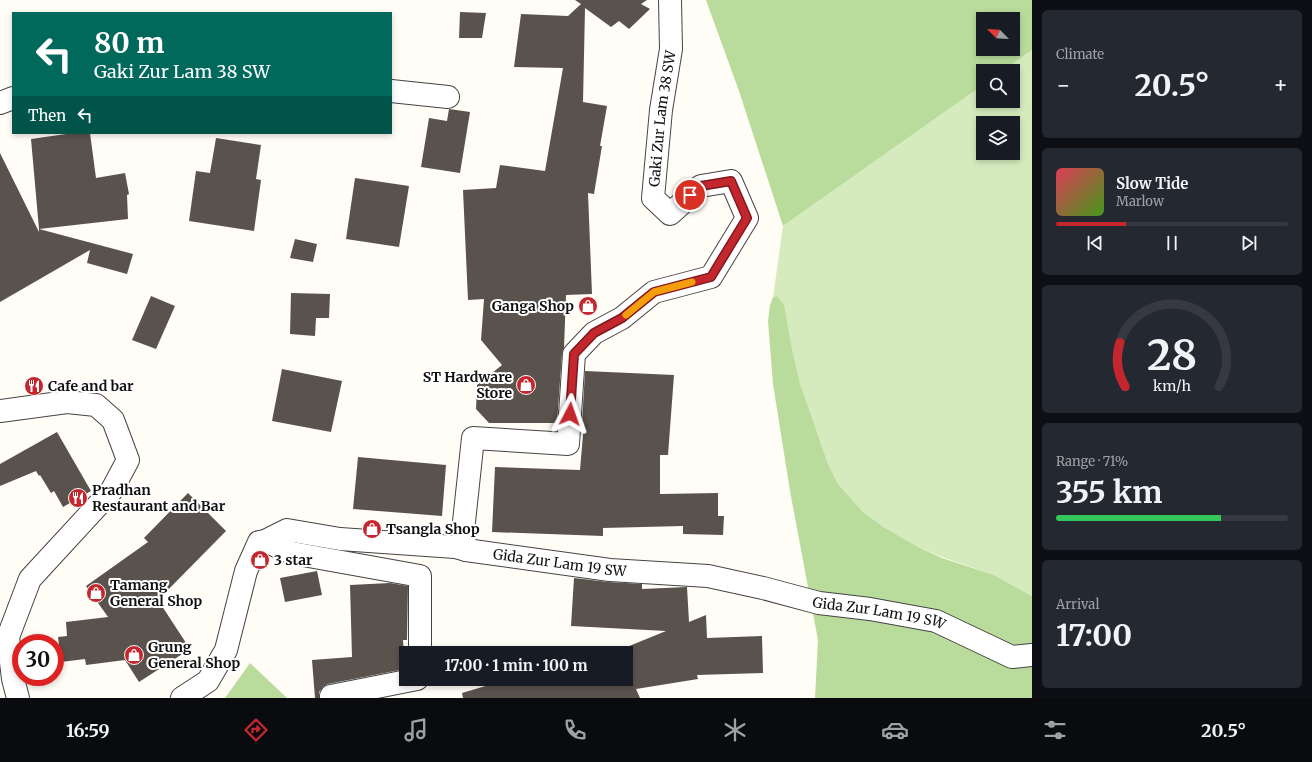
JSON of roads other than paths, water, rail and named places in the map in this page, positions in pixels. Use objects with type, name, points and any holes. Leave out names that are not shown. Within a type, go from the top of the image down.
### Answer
[{"type":"street","name":"Gaki Zur Lam 38 SW","points":[[466,550],[463,531],[473,438],[568,444],[574,354],[594,333],[622,318],[654,292],[711,277],[747,218],[731,181],[701,186],[670,214],[653,198],[661,110],[671,49],[670,0]]},
{"type":"street","points":[[392,90],[448,97]]},
{"type":"street","points":[[0,103],[12,98]]},
{"type":"street","points":[[0,412],[67,402],[96,405],[113,420],[128,460],[112,490],[30,579],[8,637],[13,679],[18,698]]},
{"type":"street","name":"Gida Zur Lam 19 SW","points":[[182,698],[208,681],[226,650],[246,571],[259,542],[265,541],[286,530],[340,539],[455,548],[610,570],[708,576],[763,588],[819,603],[870,609],[936,621],[1012,657],[1032,655]]},
{"type":"street","points":[[265,541],[292,553],[420,576],[420,646]]},
{"type":"street","points":[[331,696],[399,683]]},
{"type":"place","name":"Ganga Shop","points":[[588,306]]},
{"type":"place","name":"ST Hardware Store","points":[[526,385]]},
{"type":"place","name":"Cafe and bar","points":[[34,386]]},
{"type":"place","name":"Pradhan Restaurant and Bar","points":[[78,498]]},
{"type":"place","name":"Tsangla Shop","points":[[372,529]]},
{"type":"place","name":"3 star","points":[[260,560]]},
{"type":"place","name":"Tamang General Shop","points":[[96,593]]},
{"type":"place","name":"Grung General Shop","points":[[134,655]]}]
